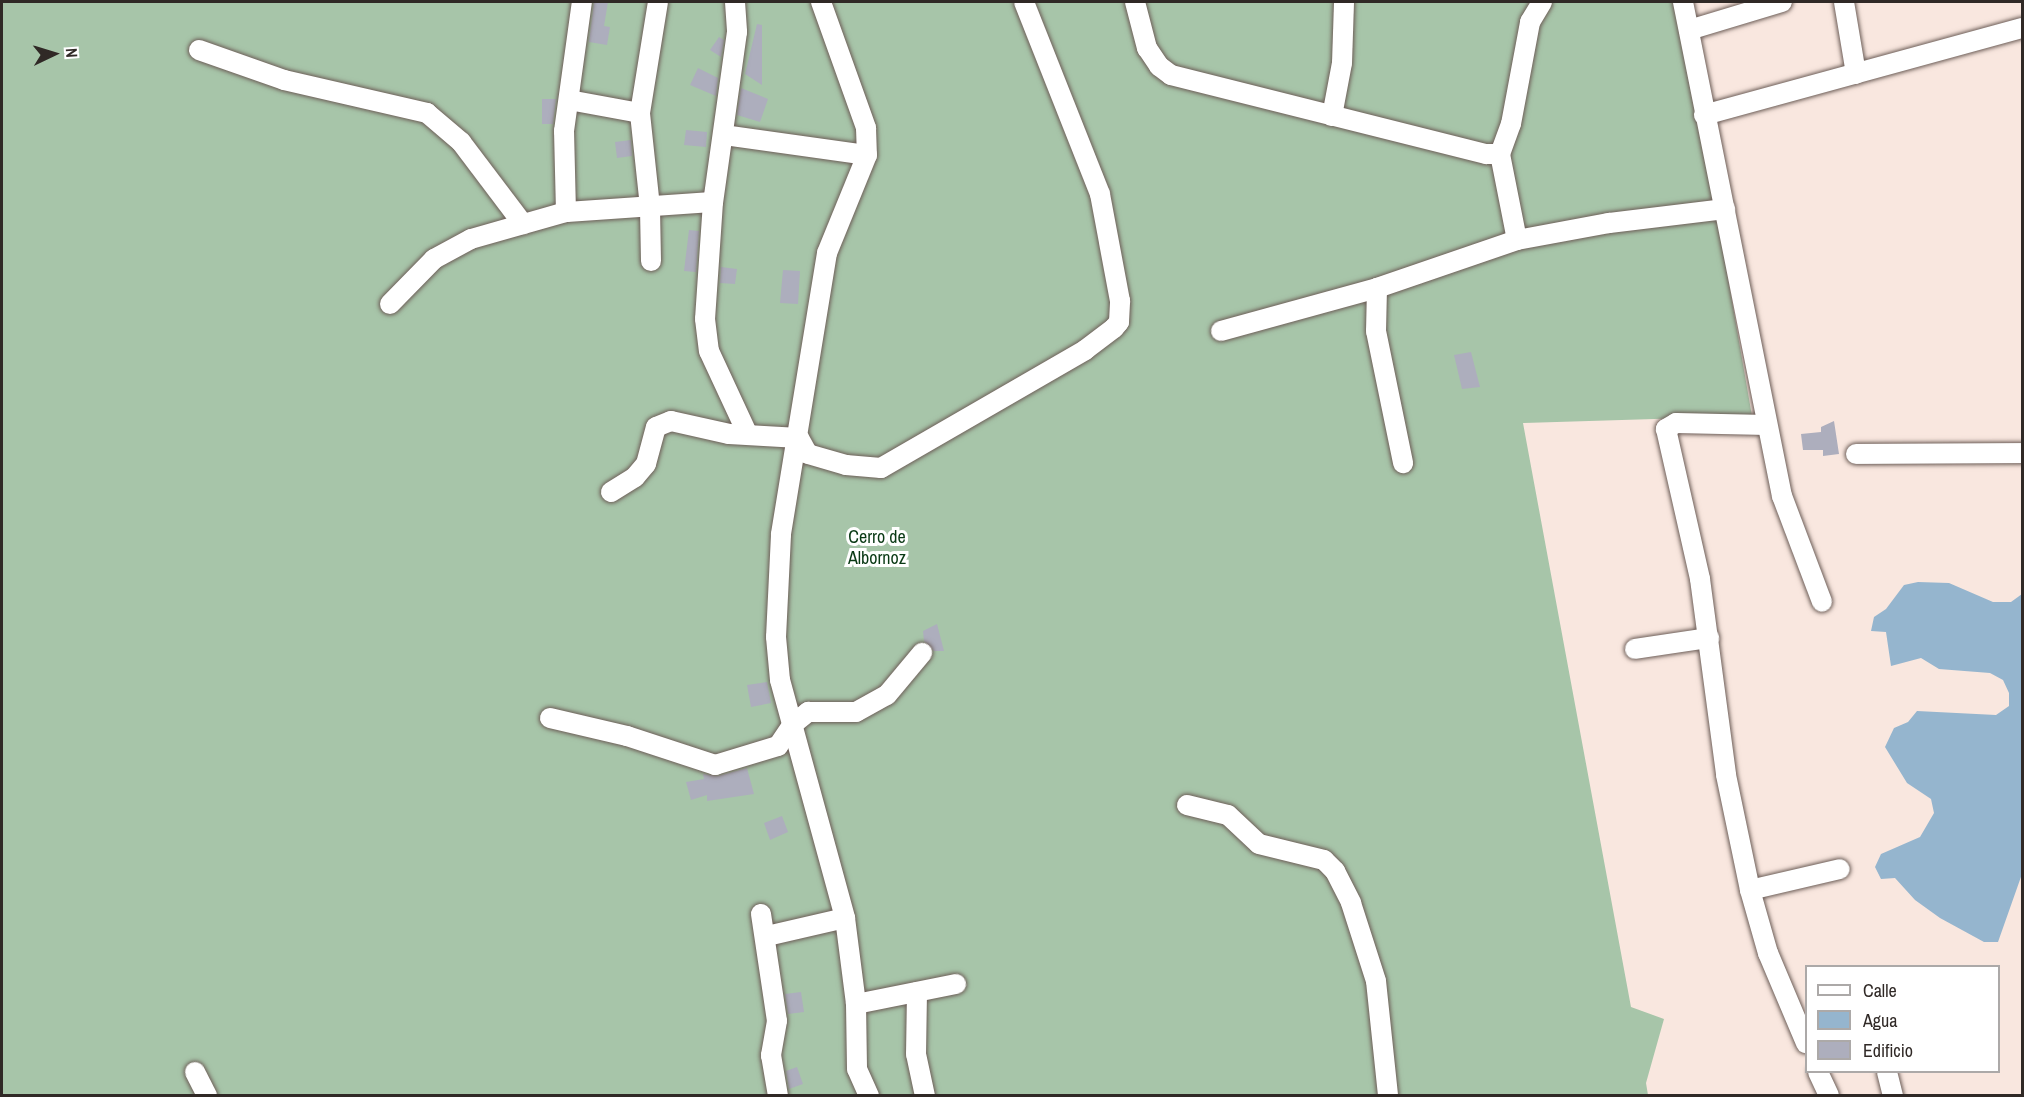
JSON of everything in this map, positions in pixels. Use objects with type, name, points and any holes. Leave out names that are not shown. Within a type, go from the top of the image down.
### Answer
[{"type":"street","points":[[566,212],[564,131],[582,2]]},
{"type":"street","points":[[651,261],[650,207],[640,113],[658,2]]},
{"type":"street","points":[[735,2],[738,21],[724,135],[712,202],[705,319],[709,351],[747,433]]},
{"type":"street","points":[[821,2],[866,128],[867,156],[827,253],[799,438],[781,535],[776,637],[780,680],[845,918],[856,1004],[857,1069],[869,1095]]},
{"type":"street","points":[[799,438],[808,454],[846,465],[881,468],[1085,350],[1106,337],[1119,322],[1120,301],[1100,194],[1024,2]]},
{"type":"street","points":[[1135,2],[1147,48],[1159,66],[1171,75],[1486,153],[1500,154]]},
{"type":"street","points":[[1332,116],[1342,63],[1344,2]]},
{"type":"street","points":[[1517,240],[1500,154],[1511,124],[1530,22],[1542,2]]},
{"type":"street","points":[[1683,2],[1782,496],[1822,602]]},
{"type":"street","points":[[1689,30],[1782,2]]},
{"type":"street","points":[[1844,2],[1856,74]]},
{"type":"street","points":[[1704,115],[2022,28]]},
{"type":"street","points":[[199,50],[284,80],[427,113],[461,142],[523,224]]},
{"type":"street","points":[[569,100],[640,113]]},
{"type":"street","points":[[724,135],[867,156]]},
{"type":"street","points":[[390,304],[434,259],[471,239],[566,212],[712,202]]},
{"type":"street","points":[[1221,331],[1377,288],[1517,240],[1725,209]]},
{"type":"street","points":[[1377,288],[1376,331],[1403,463]]},
{"type":"street","points":[[611,492],[635,477],[646,464],[656,428],[663,423],[729,434],[747,433],[799,438]]},
{"type":"street","points":[[1767,425],[1676,423],[1666,429],[1700,579],[1726,774],[1750,890],[1768,953],[1805,1041]]},
{"type":"street","points":[[1856,454],[2022,453]]},
{"type":"street","points":[[1635,649],[1709,638]]},
{"type":"street","points":[[550,718],[627,736],[714,765],[778,746],[792,725],[813,710],[840,715],[856,712],[887,695],[922,653]]},
{"type":"street","points":[[1187,805],[1228,815],[1259,844],[1324,860],[1335,871],[1352,903],[1376,981],[1388,1095]]},
{"type":"street","points":[[1750,890],[1840,869]]},
{"type":"street","points":[[761,914],[767,936],[777,1021],[771,1055],[778,1095]]},
{"type":"street","points":[[767,936],[845,918]]},
{"type":"street","points":[[856,1004],[956,984]]},
{"type":"street","points":[[917,992],[916,1054],[925,1095]]},
{"type":"street","points":[[195,1071],[207,1095]]},
{"type":"street","points":[[1819,1073],[1829,1095]]},
{"type":"street","points":[[1888,1073],[1893,1095]]},
{"type":"green space","name":"Cerro de Albornoz","points":[[2,2],[1680,2],[1752,416],[1523,423],[1631,1007],[1664,1019],[1646,1083],[1648,1095],[2,1096]]},
{"type":"water","points":[[1918,582],[1949,583],[1993,602],[2011,602],[2022,594],[2022,874],[1998,942],[1984,942],[1940,918],[1915,900],[1895,878],[1881,879],[1875,867],[1881,854],[1920,837],[1934,813],[1931,799],[1907,783],[1885,747],[1894,728],[1908,722],[1917,711],[1996,715],[2009,706],[2009,693],[2003,680],[1990,673],[1939,669],[1921,658],[1891,666],[1886,632],[1871,631],[1874,617],[1886,609],[1904,585]]},
{"type":"building","points":[[594,2],[608,2],[604,26],[610,27],[607,45],[589,42]]},
{"type":"building","points":[[757,24],[762,25],[762,85],[745,74]]},
{"type":"building","points":[[719,37],[724,40],[721,57],[710,50]]},
{"type":"building","points":[[698,68],[718,78],[716,96],[690,85]]},
{"type":"building","points":[[741,88],[768,99],[760,122],[737,115]]},
{"type":"building","points":[[542,99],[556,99],[553,124],[542,124]]},
{"type":"building","points":[[686,130],[707,132],[706,147],[684,145]]},
{"type":"building","points":[[631,140],[632,156],[617,158],[615,142]]},
{"type":"building","points":[[689,230],[699,231],[696,272],[684,271]]},
{"type":"building","points":[[721,267],[737,269],[735,284],[720,283]]},
{"type":"building","points":[[783,270],[800,271],[798,304],[780,303]]},
{"type":"building","points":[[1471,352],[1480,387],[1462,389],[1454,355]]},
{"type":"building","points":[[1834,421],[1839,454],[1823,456],[1823,450],[1803,450],[1801,434],[1821,432],[1821,427]]},
{"type":"building","points":[[937,624],[944,651],[934,651],[924,641],[923,631]]},
{"type":"building","points":[[767,682],[771,703],[751,707],[747,685]]},
{"type":"building","points":[[747,768],[754,794],[707,801],[707,795],[691,800],[686,782],[704,779],[703,774],[718,776]]},
{"type":"building","points":[[782,816],[788,832],[770,840],[764,823]]},
{"type":"building","points":[[801,992],[804,1012],[788,1014],[785,994]]},
{"type":"building","points":[[797,1067],[803,1084],[789,1089],[786,1071]]}]
